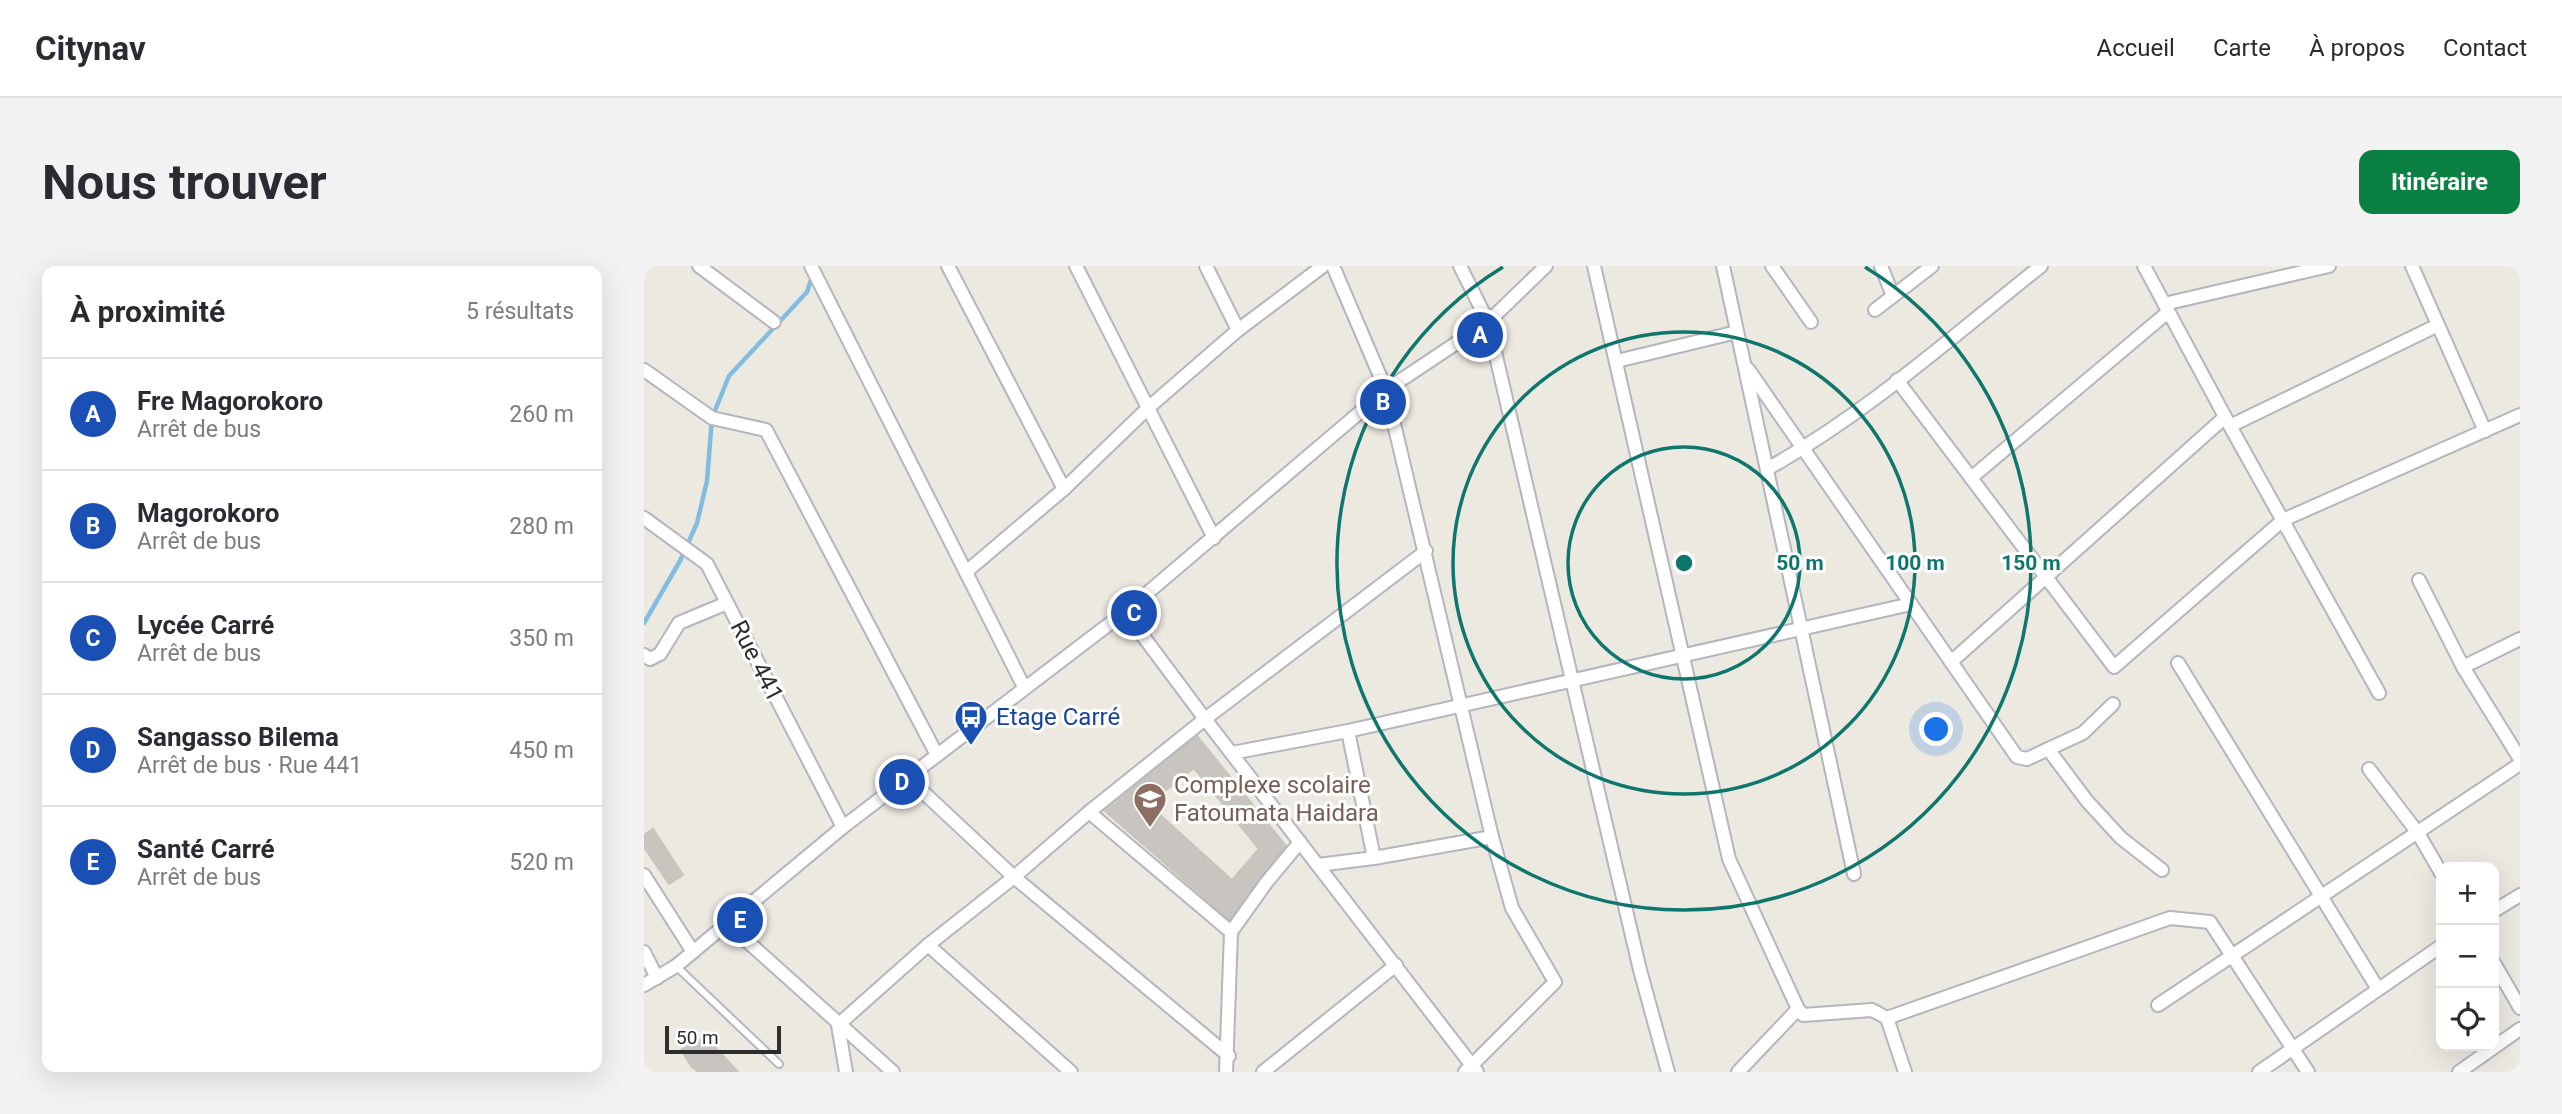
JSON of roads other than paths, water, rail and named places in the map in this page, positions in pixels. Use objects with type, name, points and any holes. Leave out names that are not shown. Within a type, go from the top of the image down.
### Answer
[{"type":"street","points":[[699,266],[774,322]]},
{"type":"street","points":[[811,266],[1024,687]]},
{"type":"street","points":[[948,266],[1064,489]]},
{"type":"street","points":[[1076,266],[1214,538]]},
{"type":"street","points":[[1206,266],[1238,330]]},
{"type":"street","points":[[966,572],[1064,489],[1148,408],[1238,330],[1323,266]]},
{"type":"street","points":[[1125,612],[1396,965],[1472,1070],[1555,982],[1512,908],[1492,837],[1387,390],[1333,266]]},
{"type":"street","points":[[1460,266],[1488,322],[1640,970],[1668,1072]]},
{"type":"street","points":[[644,985],[676,966],[843,827],[1125,612],[1387,390],[1488,322],[1546,266]]},
{"type":"street","points":[[1594,266],[1729,859],[1798,1009],[1803,1015],[1872,1010],[1886,1018],[1905,1072]]},
{"type":"street","points":[[1723,266],[1854,874]]},
{"type":"street","points":[[1772,266],[1811,323]]},
{"type":"street","points":[[1881,266],[1893,296]]},
{"type":"street","points":[[1875,310],[1932,266]]},
{"type":"street","points":[[1767,469],[1805,448],[1897,380],[2041,266]]},
{"type":"street","points":[[2144,266],[2379,693]]},
{"type":"street","points":[[1971,478],[2166,308],[2329,266]]},
{"type":"street","points":[[2412,266],[2486,430]]},
{"type":"street","points":[[1951,662],[2228,421],[2438,325]]},
{"type":"street","points":[[1617,361],[1737,332]]},
{"type":"street","points":[[1744,363],[2017,757],[2027,759],[2083,733],[2113,704]]},
{"type":"street","points":[[644,370],[712,418],[766,430],[937,755]]},
{"type":"street","points":[[1897,380],[2114,667],[2283,520],[2520,415]]},
{"type":"street","name":"Rue 441","points":[[644,518],[707,564],[843,827]]},
{"type":"street","points":[[838,1025],[928,945],[1014,877],[1089,812],[1205,719],[1426,551]]},
{"type":"street","points":[[2419,580],[2463,667],[2520,759]]},
{"type":"street","points":[[644,655],[650,659],[660,654],[679,624],[727,603]]},
{"type":"street","points":[[1232,753],[1348,731],[1911,604]]},
{"type":"street","points":[[2463,667],[2520,639]]},
{"type":"street","points":[[2178,663],[2378,989]]},
{"type":"street","points":[[1348,731],[1374,858]]},
{"type":"street","points":[[2048,749],[2087,801],[2121,838],[2162,870]]},
{"type":"street","points":[[2158,1005],[2520,764]]},
{"type":"street","points":[[2369,769],[2418,832],[2436,864]]},
{"type":"street","points":[[907,777],[1014,877],[1228,1056]]},
{"type":"street","points":[[1089,812],[1231,932]]},
{"type":"street","points":[[1318,865],[1492,837]]},
{"type":"street","points":[[1226,1072],[1231,932],[1300,842]]},
{"type":"street","points":[[644,875],[692,952]]},
{"type":"street","points":[[2499,908],[2520,895]]},
{"type":"street","points":[[1886,1018],[2170,918],[2210,922],[2308,1072]]},
{"type":"street","points":[[728,924],[892,1072]]},
{"type":"street","points":[[928,945],[1071,1072]]},
{"type":"street","points":[[2259,1072],[2436,949]]},
{"type":"street","points":[[644,952],[657,978]]},
{"type":"street","points":[[1263,1072],[1396,965]]},
{"type":"street","points":[[2499,972],[2520,1008]]},
{"type":"street","points":[[1738,1072],[1798,1009]]},
{"type":"street","points":[[838,1025],[846,1072]]},
{"type":"street","points":[[2459,1072],[2520,1029]]},
{"type":"lane","points":[[676,966],[779,1064]]},
{"type":"waterway","points":[[644,623],[680,561],[697,523],[707,481],[712,418],[729,376],[807,292],[813,274]]},
{"type":"place","name":"Fre Magorokoro","points":[[1480,335]]},
{"type":"place","name":"Magorokoro","points":[[1383,402]]},
{"type":"place","name":"Lycée Carré","points":[[1134,613]]},
{"type":"place","name":"Etage Carré","points":[[971,747]]},
{"type":"place","name":"Sangasso Bilema","points":[[902,782]]},
{"type":"place","name":"Complexe scolaire Fatoumata Haidara","points":[[1150,829]]},
{"type":"place","name":"Santé Carré","points":[[740,920]]}]
